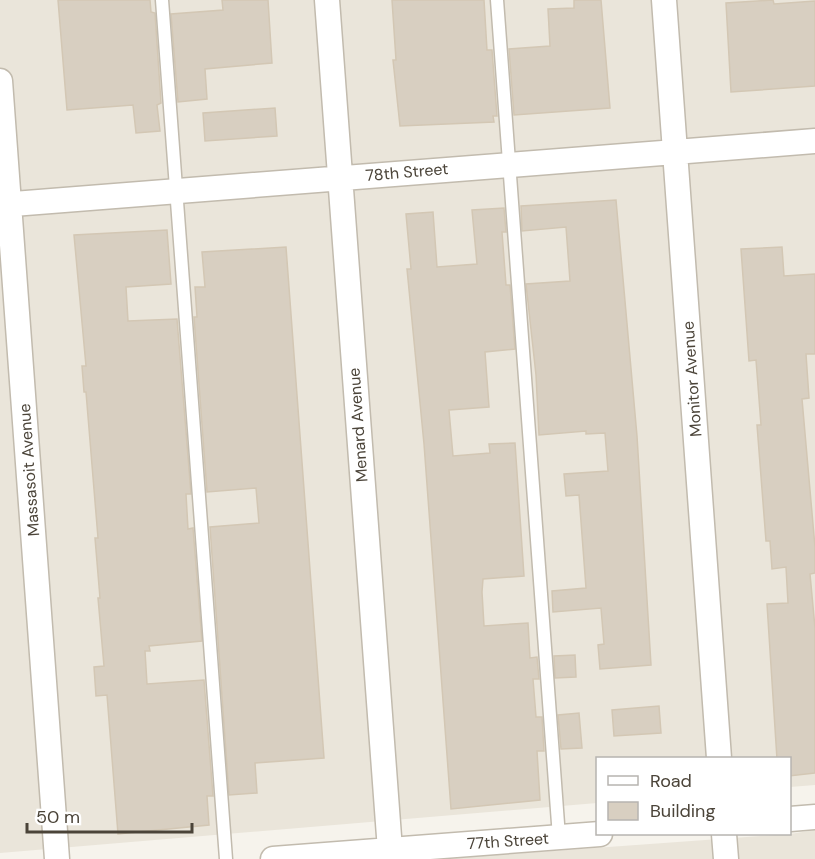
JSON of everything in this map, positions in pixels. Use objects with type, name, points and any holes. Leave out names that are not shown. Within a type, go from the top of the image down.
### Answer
[{"type":"street","name":"Menard Avenue","points":[[327,0],[390,850]]},
{"type":"street","name":"Monitor Avenue","points":[[664,0],[718,757]]},
{"type":"street","name":"Massasoit Avenue","points":[[0,81],[5,205],[57,859]]},
{"type":"street","name":"78th Street","points":[[5,205],[509,163],[815,141]]},
{"type":"street","points":[[791,819],[815,816]]},
{"type":"street","name":"77th Street","points":[[273,859],[596,834]]},
{"type":"street","points":[[724,835],[726,859]]},
{"type":"lane","points":[[162,0],[226,859]]},
{"type":"lane","points":[[497,0],[559,837]]},
{"type":"shaded area","points":[[0,0],[815,0],[815,785],[791,787],[791,757],[596,757],[596,803],[0,853]]},
{"type":"shaded area","points":[[815,830],[815,859],[442,859],[791,835]]},
{"type":"building","points":[[58,0],[150,0],[151,12],[155,13],[161,103],[157,105],[160,131],[136,133],[133,105],[67,110]]},
{"type":"building","points":[[222,0],[268,0],[272,63],[205,69],[207,99],[178,102],[171,14],[223,10]]},
{"type":"building","points":[[392,0],[484,0],[487,50],[492,50],[497,116],[493,116],[494,122],[400,126],[393,60],[396,60]]},
{"type":"building","points":[[574,0],[601,0],[610,108],[514,115],[509,49],[550,46],[548,9],[574,8]]},
{"type":"building","points":[[773,0],[774,4],[815,1],[815,86],[731,92],[726,3]]},
{"type":"building","points":[[275,108],[277,136],[205,141],[203,113]]},
{"type":"building","points":[[616,200],[637,436],[651,665],[600,669],[598,645],[604,644],[601,608],[553,612],[552,591],[586,588],[579,495],[566,496],[564,474],[608,471],[605,433],[586,434],[586,431],[539,435],[536,375],[526,284],[570,281],[566,227],[522,231],[521,206]]},
{"type":"building","points":[[504,208],[506,232],[502,232],[506,285],[510,285],[515,349],[485,352],[489,407],[449,410],[453,456],[490,453],[489,444],[515,443],[524,576],[483,579],[484,626],[528,623],[530,658],[537,657],[539,679],[533,679],[536,717],[542,717],[544,751],[537,751],[540,800],[451,809],[424,444],[407,269],[411,269],[406,214],[433,212],[437,267],[477,264],[472,210]]},
{"type":"building","points":[[167,230],[171,284],[126,287],[128,321],[177,319],[191,494],[186,494],[188,529],[193,528],[202,641],[149,646],[150,651],[145,651],[147,684],[204,680],[213,796],[207,796],[209,825],[118,834],[107,695],[96,696],[94,667],[104,666],[95,538],[98,538],[86,392],[84,392],[82,366],[86,366],[74,235]]},
{"type":"building","points":[[286,247],[324,758],[255,763],[257,793],[229,795],[210,527],[259,523],[256,488],[207,492],[194,317],[197,317],[195,287],[205,287],[202,252]]},
{"type":"building","points":[[782,247],[784,276],[815,274],[815,354],[806,354],[809,398],[802,399],[815,547],[815,573],[810,574],[815,628],[815,773],[791,776],[791,757],[777,757],[767,604],[788,603],[786,567],[772,569],[770,541],[766,541],[757,425],[761,425],[756,360],[749,361],[741,249]]},
{"type":"building","points":[[575,655],[576,677],[555,678],[554,656]]},
{"type":"building","points":[[659,706],[661,733],[614,736],[612,710]]},
{"type":"building","points":[[579,713],[582,748],[561,749],[558,715]]}]
